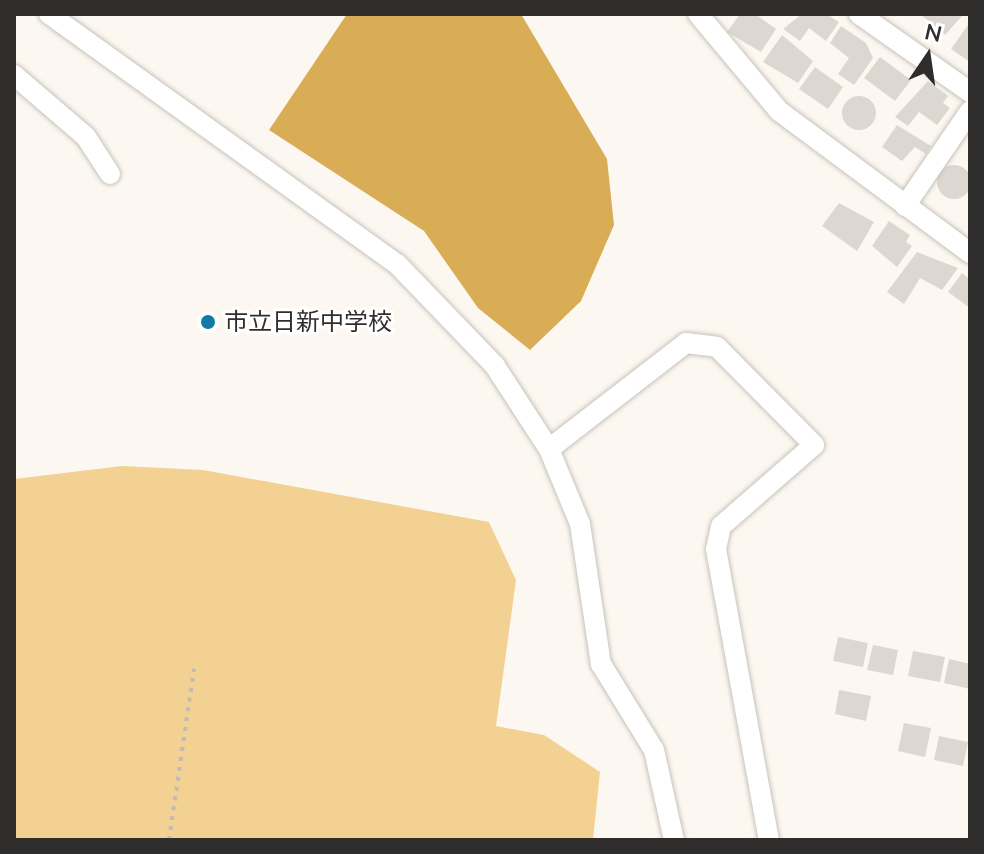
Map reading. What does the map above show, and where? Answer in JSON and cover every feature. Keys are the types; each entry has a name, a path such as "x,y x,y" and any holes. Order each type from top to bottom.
{"street":[{"path":"49,14 397,264 495,366 549,449 580,524 601,664 654,750 674,840"},
{"path":"698,14 779,111 970,253"},
{"path":"859,14 970,92"},
{"path":"14,75 86,137 110,174"},
{"path":"905,206 970,111"},
{"path":"549,449 686,343 717,347 814,445 721,526 716,549 769,840"}],"path":[{"path":"169,840 194,669"}],"shaded area":[{"path":"347,14 521,14 607,159 614,225 581,301 530,350 478,308 424,231 269,130"},
{"path":"122,466 203,470 489,522 516,580 496,726 544,735 600,772 593,840 14,840 14,479"}],"building":[{"path":"740,14 755,14 776,29 761,52 727,32"},
{"path":"802,14 826,14 839,22 826,41 809,28 800,41 783,29"},
{"path":"920,14 959,14 962,16 945,35"},
{"path":"970,22 970,62 951,49"},
{"path":"841,26 866,43 873,58 854,85 838,74 849,58 830,43"},
{"path":"782,35 813,61 798,83 763,62"},
{"path":"880,57 911,80 895,101 864,78"},
{"path":"815,67 843,87 828,109 799,89"},
{"path":"928,81 948,96 943,103 950,108 937,125 919,112 908,126 895,117"},
{"path":"859,96 871,101 876,113 871,125 859,130 847,125 842,113 847,101"},
{"path":"897,125 931,146 926,154 915,147 902,161 882,147"},
{"path":"954,165 966,170 971,182 966,194 954,199 942,194 937,182 942,170"},
{"path":"839,203 874,222 857,251 822,226"},
{"path":"889,221 910,235 906,242 912,246 897,267 872,246"},
{"path":"917,252 958,268 942,290 920,278 904,304 887,292"},
{"path":"962,273 970,279 970,308 948,292"},
{"path":"838,637 868,643 863,667 833,661"},
{"path":"873,645 898,650 893,675 867,670"},
{"path":"913,651 945,657 940,682 908,676"},
{"path":"949,659 970,664 970,689 944,683"},
{"path":"839,690 871,696 866,721 835,714"},
{"path":"904,723 931,728 925,757 898,751"},
{"path":"939,736 968,742 963,766 934,760"}],"place":[{"name":"市立日新中学校","path":"208,322"}]}
